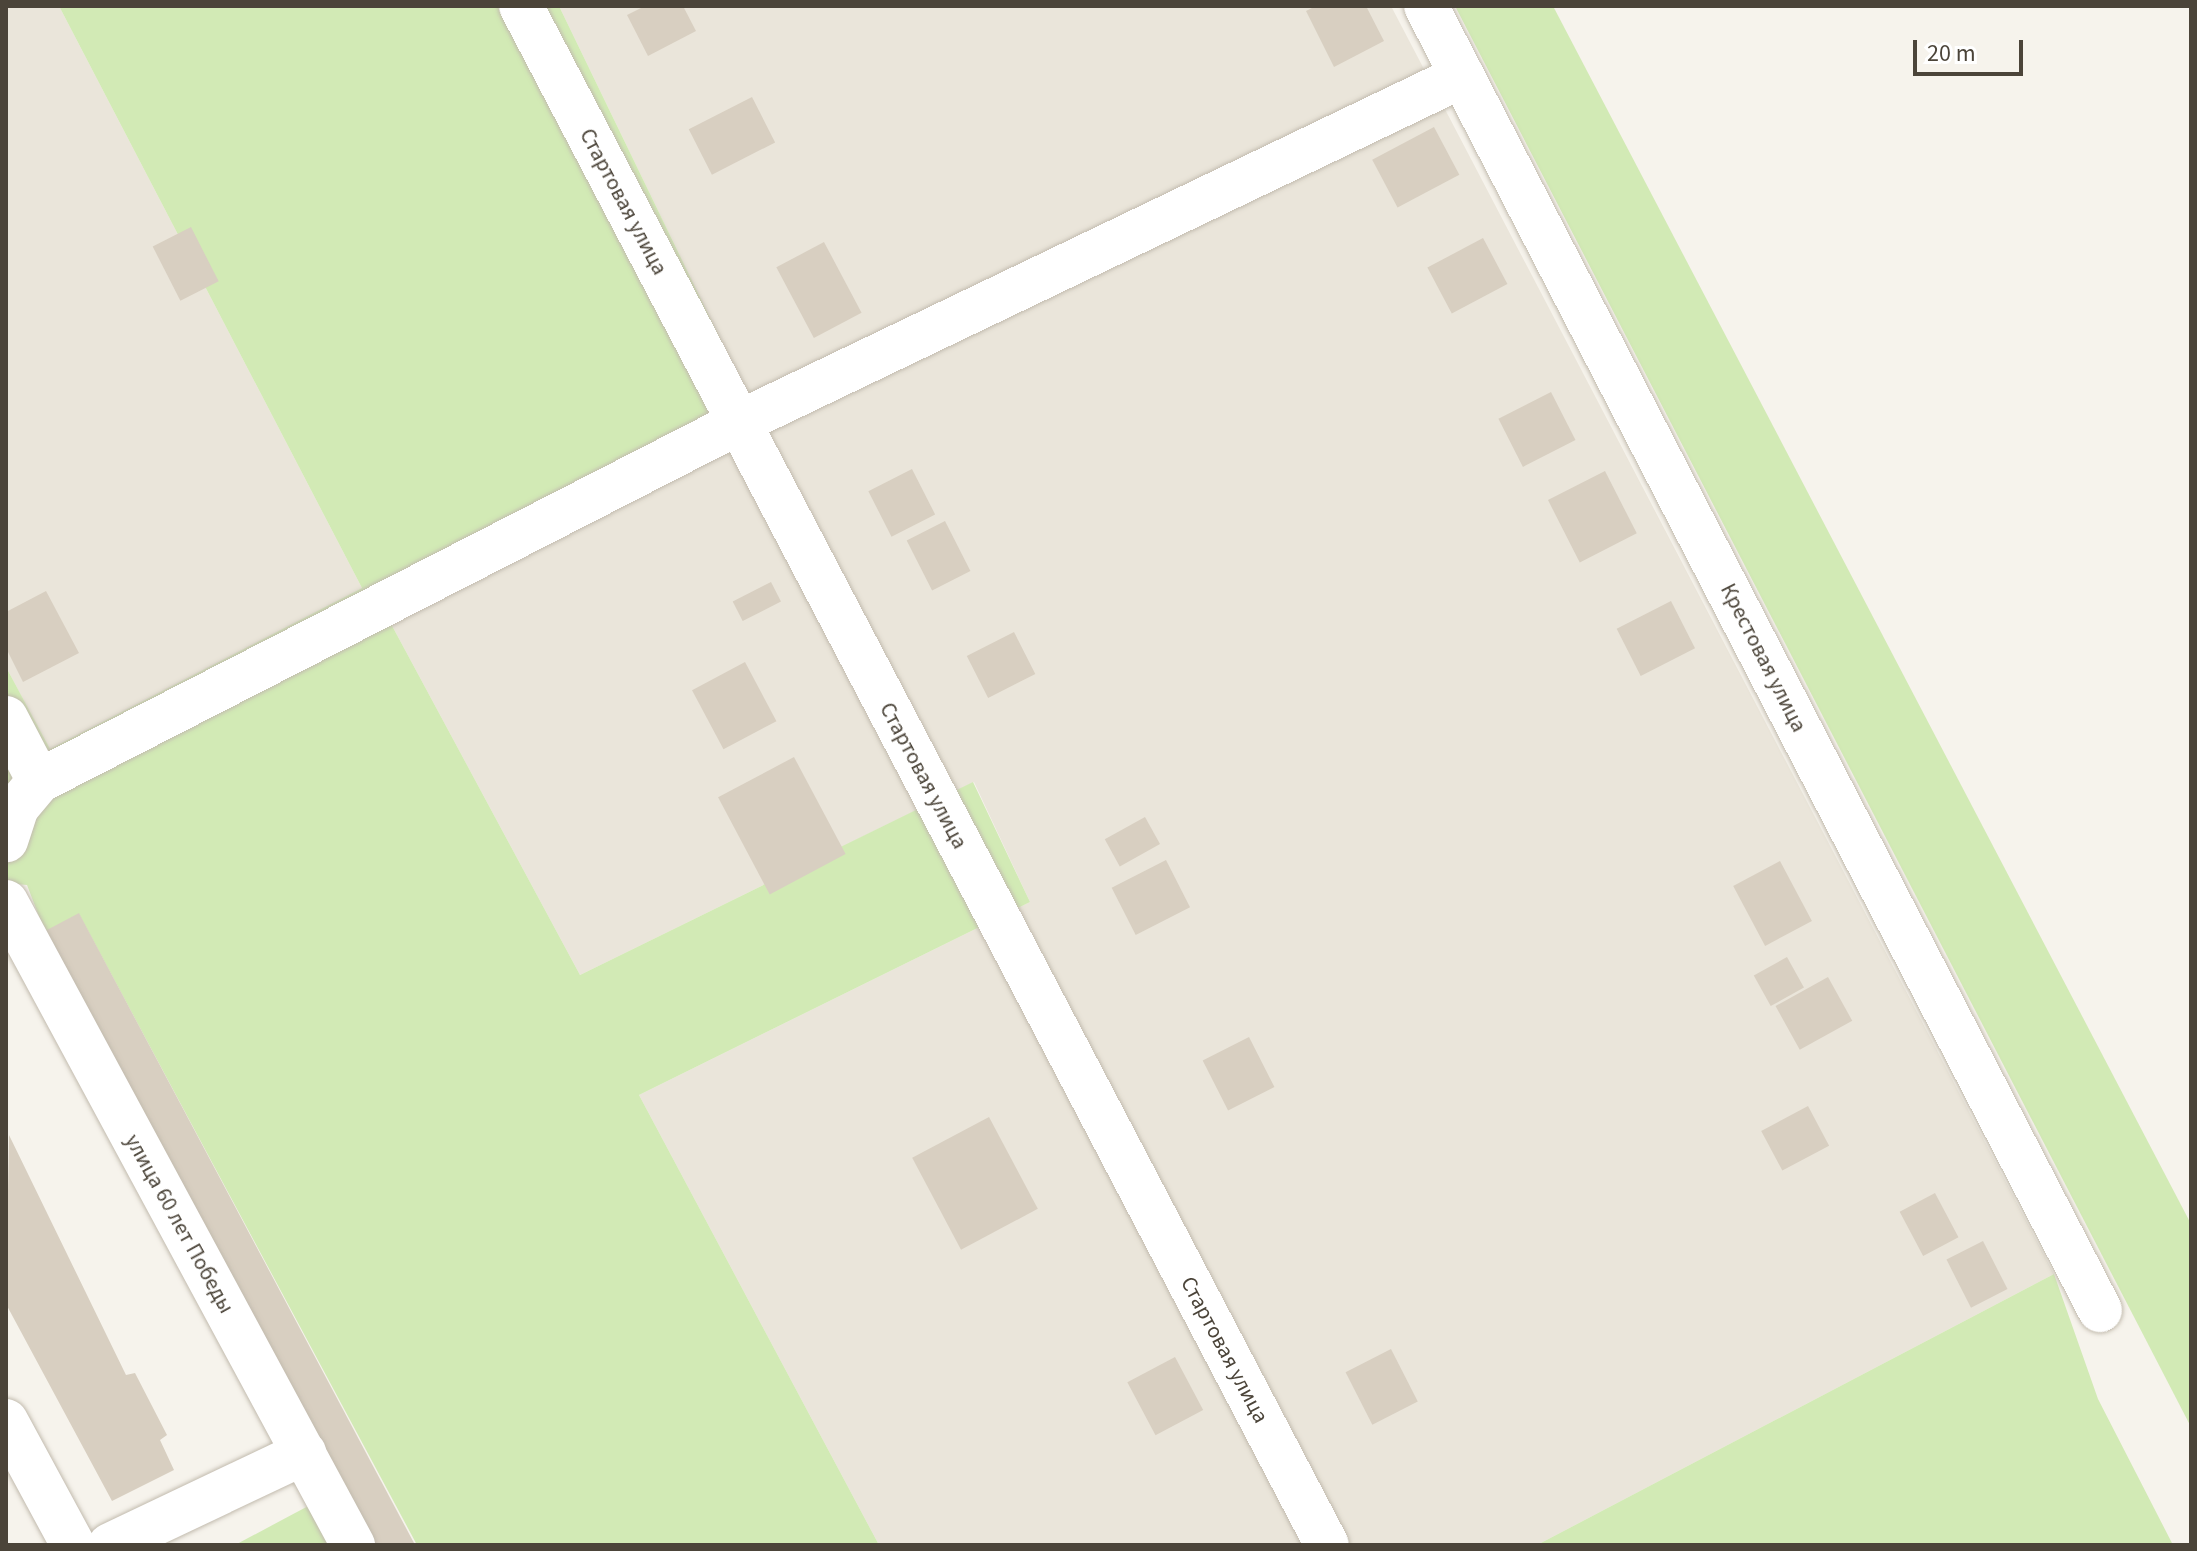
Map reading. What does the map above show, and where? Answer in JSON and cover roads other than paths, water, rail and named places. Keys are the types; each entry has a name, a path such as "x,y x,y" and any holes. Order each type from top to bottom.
{"street":[{"name":"Стартовая улица","path":"521,6 1327,1545"},
{"name":"Крестовая улица","path":"1426,6 2100,1310"},
{"path":"6,840 17,807 39,781 738,423 1462,76"},
{"path":"6,718 39,781"},
{"name":"улица 60 лет Победы","path":"6,902 353,1545"},
{"path":"6,1421 73,1545"},
{"path":"110,1545 304,1453"}]}
